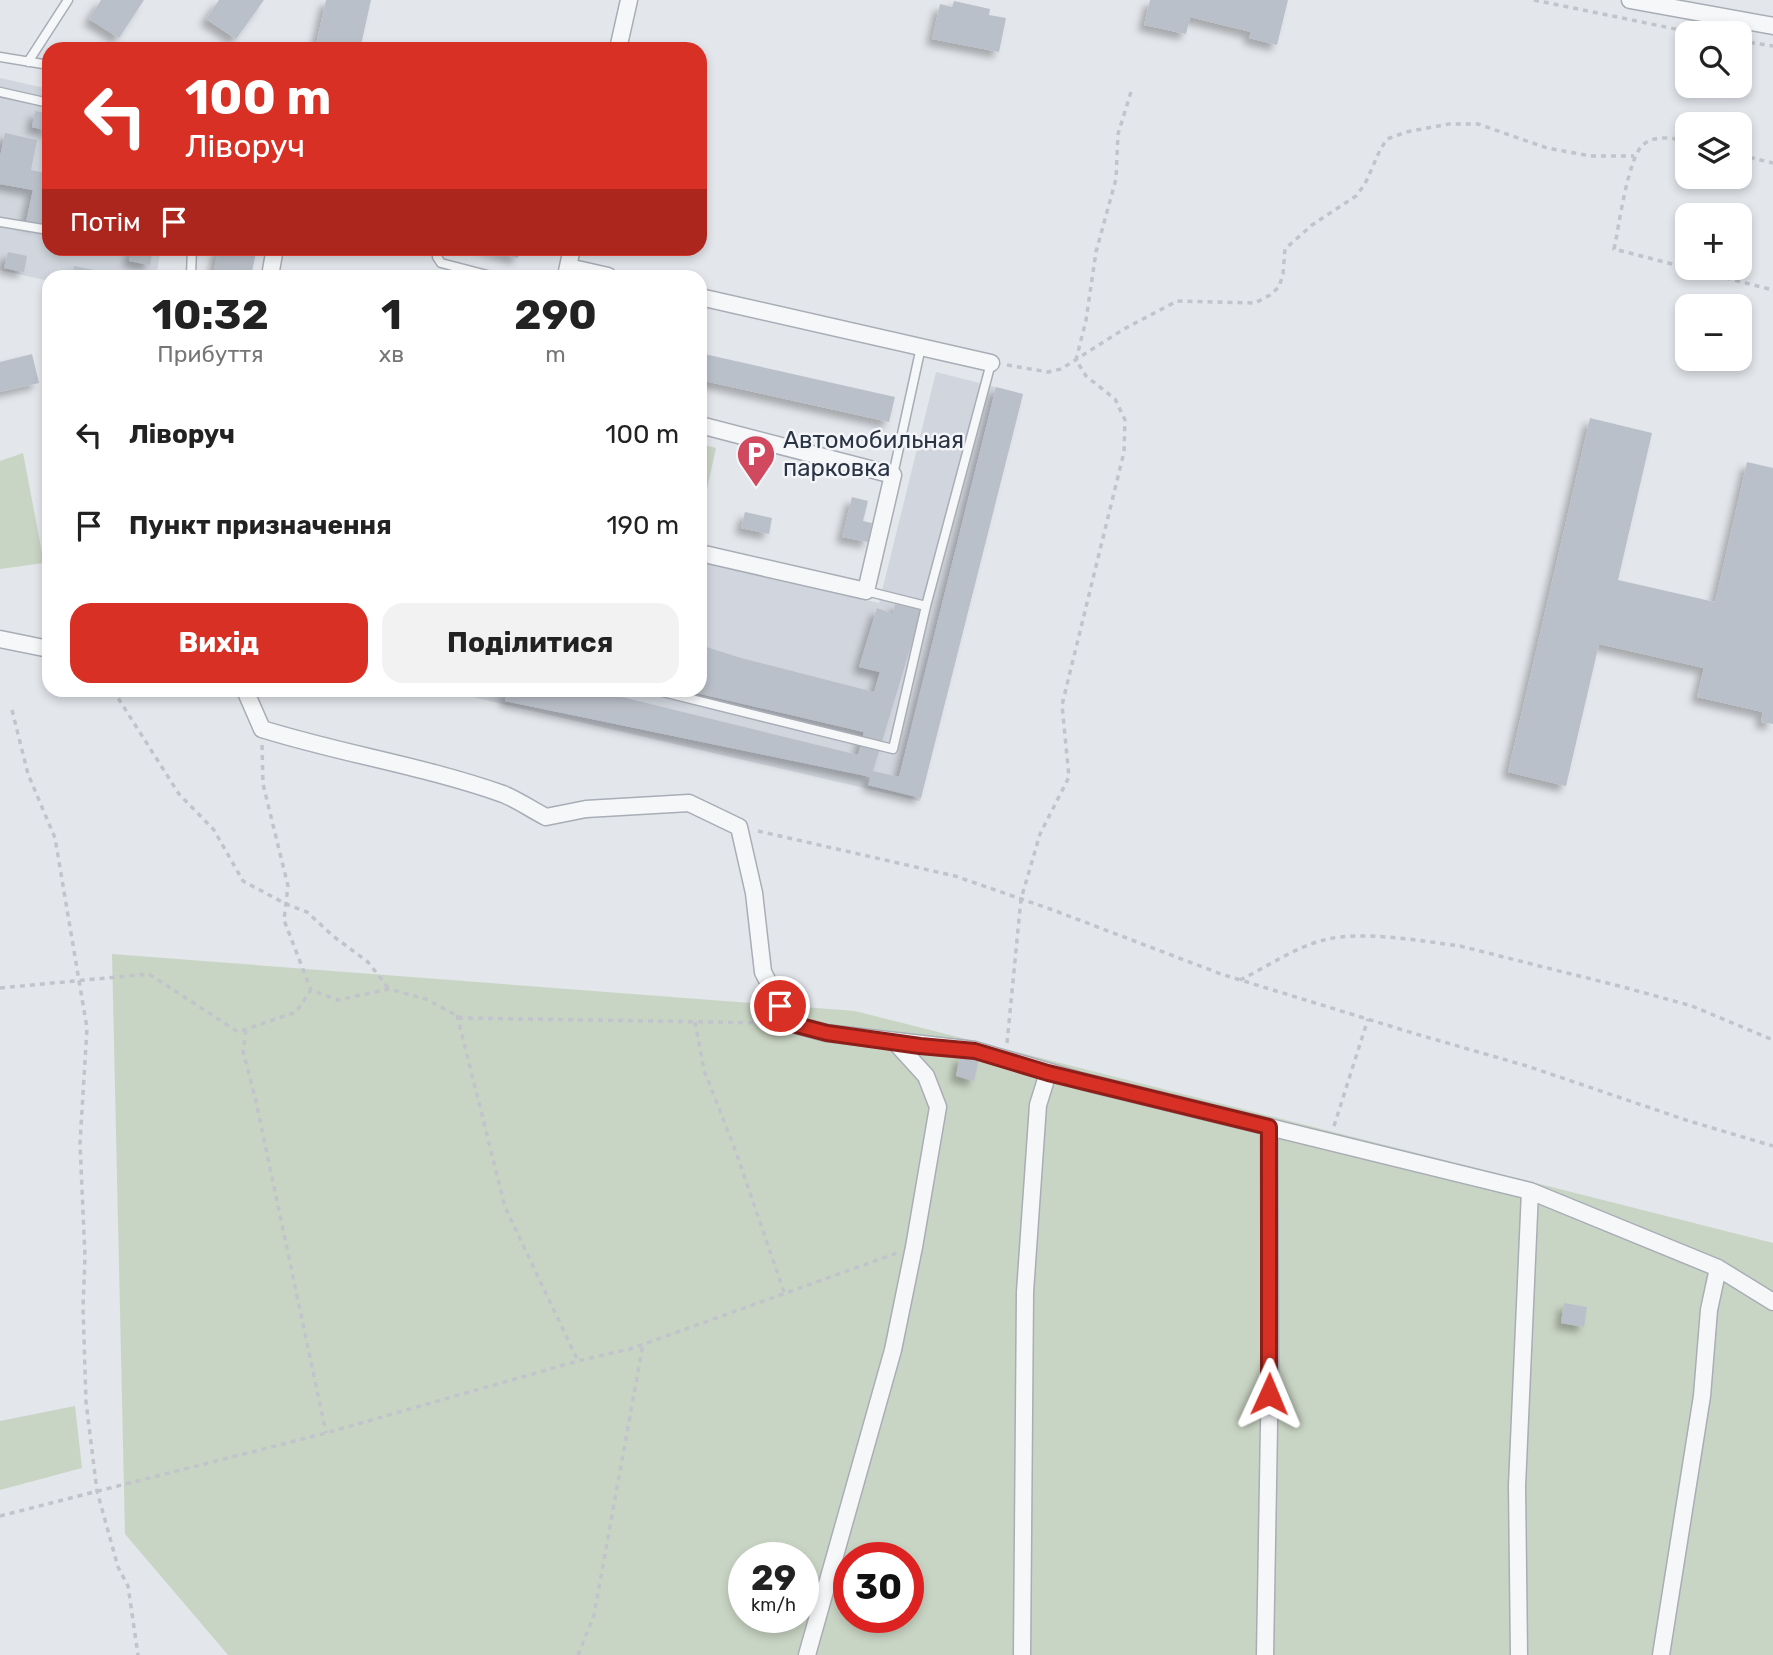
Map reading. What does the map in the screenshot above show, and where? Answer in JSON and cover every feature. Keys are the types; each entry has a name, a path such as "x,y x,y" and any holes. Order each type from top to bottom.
{"street":[{"path":"620,42 629,0"},
{"path":"1630,0 1773,26"},
{"path":"707,299 991,363"},
{"path":"707,427 892,475 866,591 707,555"},
{"path":"0,639 42,648"},
{"path":"248,697 262,729 316,746 384,759 506,795 546,817 586,810 689,803 739,827 754,892 763,972 789,1023 827,1033 975,1051 1048,1073 1530,1191 1718,1268 1773,1302"},
{"path":"807,1655 893,1350 914,1247 937,1107 926,1076 896,1042"},
{"path":"1022,1655 1025,1292 1038,1105 1048,1073"},
{"path":"1265,1655 1270,1368 1269,1127"},
{"path":"1519,1655 1517,1486 1530,1191"},
{"path":"1661,1655 1702,1396 1709,1310 1718,1268"}],"lane":[{"path":"28,62 68,0"},
{"path":"0,57 42,64"},
{"path":"0,92 42,101"},
{"path":"0,222 42,229"},
{"path":"438,256 441,264 466,270"},
{"path":"892,475 921,347"},
{"path":"684,697 892,748 926,606 991,363"},
{"path":"866,591 926,606"}],"path":[{"path":"1534,0 1675,29"},
{"path":"1752,43 1773,46"},
{"path":"1007,1045 1021,898 1040,834 1069,777 1062,705 1124,452 1125,420 1115,399 1086,376 1076,360 1086,320 1096,252 1116,178 1118,134 1131,92"},
{"path":"991,363 1048,372 1061,369 1124,329 1177,301 1255,303 1270,295 1279,287 1283,274 1284,249 1312,225 1356,196 1366,184 1387,139 1406,132 1450,124 1478,124 1547,148 1591,156 1634,156"},
{"path":"1675,139 1647,141 1634,156 1614,249 1773,290"},
{"path":"1752,158 1773,163"},
{"path":"117,697 178,794 214,830 243,881 307,912 368,962 389,989"},
{"path":"12,710 28,774 55,838 87,1028 80,1143 85,1257 83,1307 86,1402 97,1490 118,1567 128,1586 138,1655"},
{"path":"262,729 263,784 288,886 284,920 311,990 338,1000 389,989 426,999 461,1018 789,1023"},
{"path":"739,827 955,876 1240,980 1527,1066 1689,1121 1773,1146"},
{"path":"1240,980 1324,940 1361,936 1436,943 1460,946 1692,1006 1773,1040"},
{"path":"0,988 149,974 238,1032 296,1012 311,990"},
{"path":"457,1016 505,1207 578,1361"},
{"path":"1335,1126 1368,1019"},
{"path":"695,1022 704,1070 785,1292"},
{"path":"246,1030 243,1051 326,1433"},
{"path":"0,1516 326,1433 643,1344 914,1247"},
{"path":"578,1655 594,1615 643,1344"}],"shaded area":[{"path":"0,78 42,87 42,256 160,256 157,270 42,270 42,279 0,270"},
{"path":"936,372 1023,394 920,801 472,697 707,697 707,564 879,603"}],"green space":[{"path":"707,446 716,448 707,489"},
{"path":"23,453 42,563 0,569 0,461"},
{"path":"112,954 855,1011 1773,1243 1773,1655 228,1655 125,1534"},
{"path":"75,1406 82,1468 0,1490 0,1421"}],"building":[{"path":"101,0 144,0 119,38 89,19"},
{"path":"219,0 264,0 236,39 206,19"},
{"path":"326,0 371,0 362,42 317,42"},
{"path":"1150,0 1288,0 1277,45 1249,38 1251,32 1190,17 1186,34 1144,25"},
{"path":"954,1 990,9 989,15 1006,18 999,52 932,39 940,4 952,7"},
{"path":"35,111 42,112 42,129 32,127"},
{"path":"5,133 37,140 31,170 42,172 42,225 26,222 33,190 0,184 0,157"},
{"path":"8,252 27,256 24,272 4,268"},
{"path":"130,256 152,256 150,265 129,261"},
{"path":"217,256 255,256 252,270 214,270"},
{"path":"74,266 94,270 73,270"},
{"path":"32,354 39,383 0,392 0,362"},
{"path":"707,355 895,397 889,422 707,382"},
{"path":"996,387 1023,394 921,798 868,785 871,777 505,701 506,697 622,697 858,755 864,732 707,695 707,647 874,692 880,672 859,667 877,608 893,614 895,604 922,609 873,771 899,777"},
{"path":"1590,418 1652,433 1618,580 1715,602 1747,462 1773,468 1773,724 1761,722 1763,712 1697,697 1704,668 1599,644 1566,786 1508,772"},
{"path":"852,497 868,501 863,521 872,523 868,542 842,537"},
{"path":"745,512 772,518 769,534 741,528"},
{"path":"960,1055 979,1059 974,1081 956,1076"},
{"path":"1564,1303 1587,1307 1584,1327 1561,1323"}],"place":[{"name":"Автомобильная парковка","path":"756,488"}],"route":[{"path":"780,1006 789,1023 827,1033 975,1051 1048,1073 1269,1127 1269,1394"}]}
